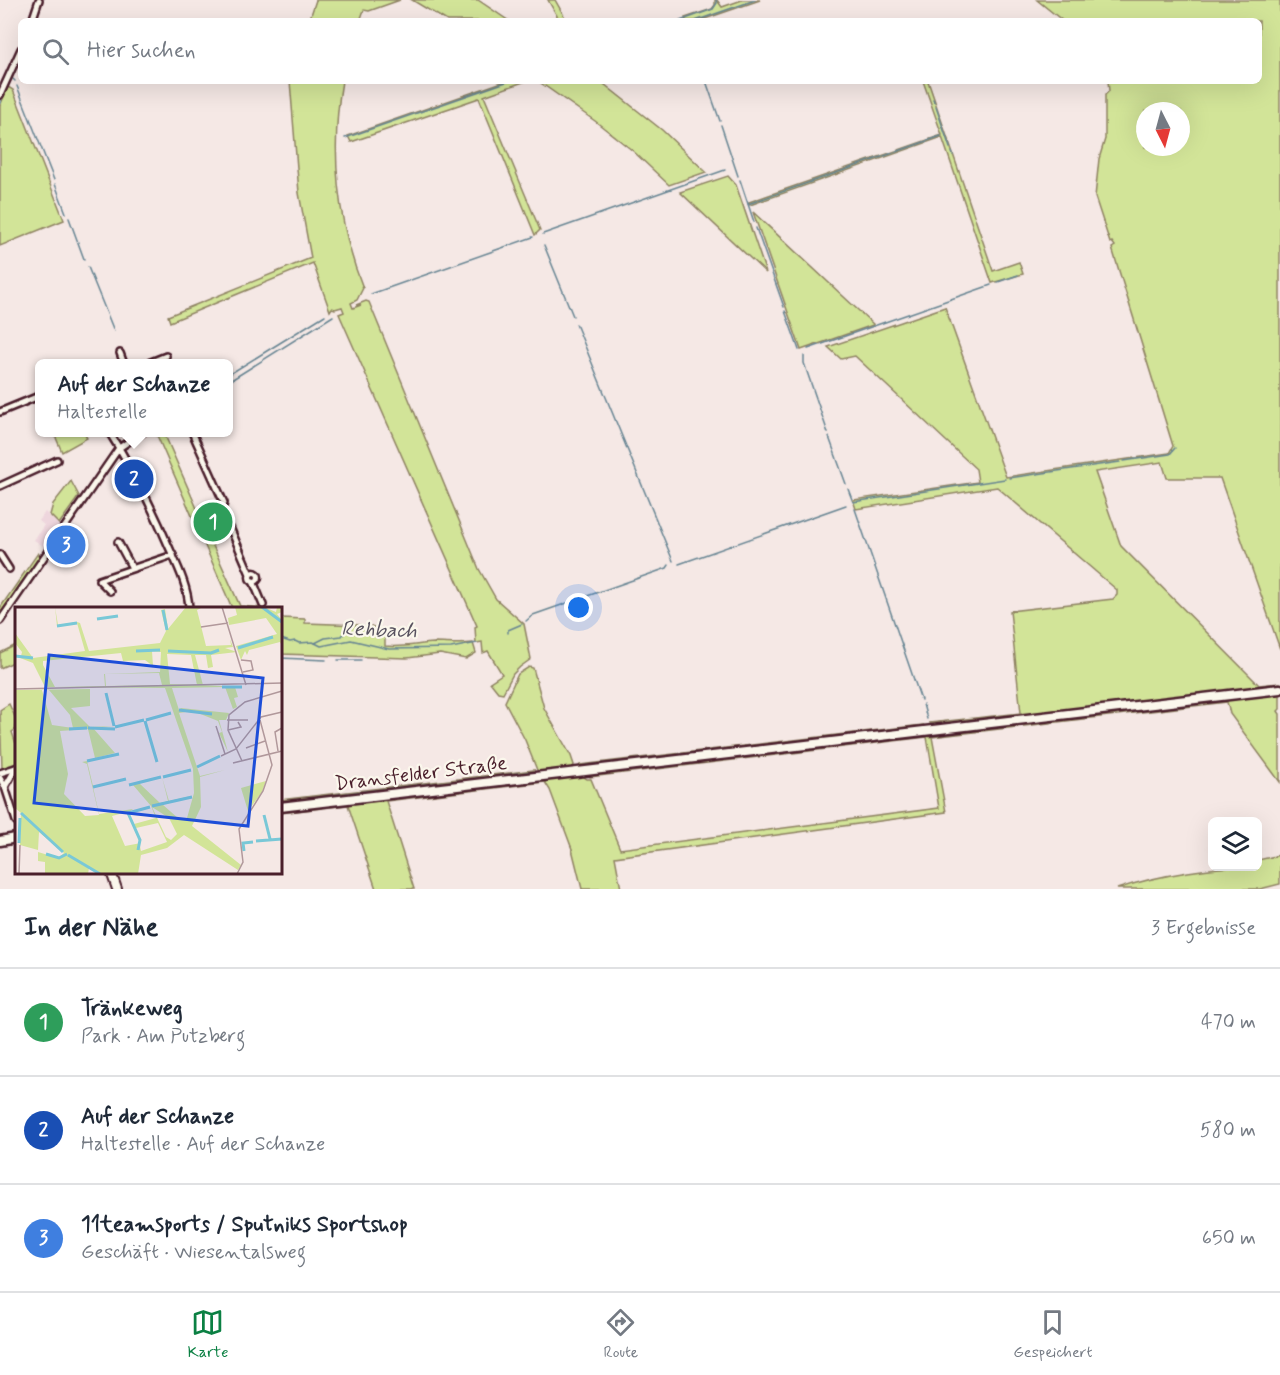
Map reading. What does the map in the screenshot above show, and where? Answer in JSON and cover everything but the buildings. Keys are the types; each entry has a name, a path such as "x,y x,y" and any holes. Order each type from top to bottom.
{"main road":[{"name":"Dransfelder Straße","path":"282,807 1280,689"},
{"path":"0,841 15,838"}],"street":[{"path":"33,18 39,0"},
{"path":"0,95 18,56"},
{"path":"120,353 121,359"},
{"path":"157,359 166,356"},
{"path":"0,412 35,398"},
{"path":"112,437 153,511 173,555 186,591 189,607"},
{"path":"0,621 119,448 136,437"},
{"path":"194,437 224,503 222,509 250,574 255,572 258,575 258,579 253,581 263,605"},
{"path":"0,486 57,460"},
{"path":"118,542 132,568"},
{"path":"0,555 9,568"},
{"path":"110,591 99,580 173,555"},
{"path":"0,773 15,767"},
{"path":"5,787 15,769"},
{"path":"0,778 15,818"},
{"path":"111,874 117,889"}],"shaded area":[{"path":"45,512 60,526 46,548 34,540 44,525 39,521"}],"green space":[{"path":"316,0 400,0 369,11 364,10 361,18 310,18"},
{"path":"412,0 478,0 505,18 442,18"},
{"path":"548,0 555,0 565,18 558,18"},
{"path":"715,0 722,7 742,0 760,0 708,18 685,18 712,9"},
{"path":"1037,0 1280,0 1280,649 1220,478 1167,478 1162,462 1095,472 1121,546 1259,685 1280,683 1280,686 932,727 930,723 1021,713 1010,611 1113,599 1117,595 1117,590 997,487 856,509 853,500 978,482 976,469 855,356 841,359 828,347 945,307 1006,477 1169,453 1173,446 1112,248 1115,246 1112,242 1110,243 1095,197 1099,159 1105,139 1105,95 1109,91 1108,84 1262,84 1262,18 1059,18"},
{"path":"290,84 342,84 337,133 338,186 347,238 363,288 357,300 351,303 353,308 366,301 369,302 479,569 496,599 524,624 531,659 513,674 503,693 498,692 490,682 502,674 488,651 483,653 482,642 476,643 475,627 477,626 339,314 344,312 342,307 332,308 330,311 313,263 170,322 168,316 311,258 299,193"},
{"path":"496,84 518,84 484,96 540,230 535,235 479,98 351,142 348,136"},
{"path":"542,84 604,84 662,130 706,172 669,185 633,151"},
{"path":"924,84 929,84 993,271 1019,262 1023,274 992,283 942,137 750,205 749,202 942,135"},
{"path":"8,87 13,90 64,220 0,246 0,106"},
{"path":"728,176 736,185 766,273 680,192"},
{"path":"753,212 873,324 873,325 801,350"},
{"path":"56,437 87,438 62,452"},
{"path":"158,437 166,437 199,513 217,505 229,530 210,539 240,606 252,607 232,607"},
{"path":"71,481 79,496 59,524 50,515 53,504"},
{"path":"38,553 41,557 0,617 0,608"},
{"path":"282,618 305,619 305,623 361,625 361,629 368,630 371,626 385,632 385,646 473,643 476,653 466,659 440,654 407,658 282,654"},
{"path":"15,646 15,661 0,668 0,653"},
{"path":"529,667 533,668 544,708 571,756 574,765 572,769 587,779 591,779 620,849 939,808 927,737 590,777 589,774 925,734 930,737 931,734 1280,692 1278,711 1280,714 1280,782 1230,714 1227,702 932,737 946,812 615,857 621,889 582,889 572,849 545,782 386,801 414,889 376,889 348,805 282,813 282,810 542,773 537,770 525,740 505,702 518,674"},
{"path":"9,704 15,717 15,730 12,732 15,741 15,763 2,768 0,710"},
{"path":"923,725 921,728 580,768 580,765"},
{"path":"534,770 532,774 282,804 282,800"},
{"path":"1280,855 1280,884 1260,889 1117,889 1186,872 1208,870 1262,871 1262,859"}],"waterway":[{"path":"688,18 713,9 717,3 716,0"},
{"path":"704,18 755,0"},
{"path":"345,138 500,84"},
{"path":"707,84 720,121"},
{"path":"17,86 54,180"},
{"path":"0,103 4,95"},
{"path":"936,107 950,148"},
{"path":"721,125 738,176"},
{"path":"748,204 941,136"},
{"path":"543,234 725,170"},
{"path":"740,180 754,222"},
{"path":"55,184 66,213"},
{"path":"69,218 84,259"},
{"path":"756,228 784,307"},
{"path":"371,294 533,237"},
{"path":"544,245 573,316"},
{"path":"88,267 114,331"},
{"path":"998,282 1018,275"},
{"path":"808,349 991,285"},
{"path":"785,311 799,350"},
{"path":"233,372 325,315"},
{"path":"233,379 333,316"},
{"path":"576,324 673,561"},
{"path":"804,356 804,363 828,433"},
{"path":"829,437 846,484"},
{"path":"1124,461 1170,454 1175,448"},
{"path":"1009,478 1120,462"},
{"path":"848,489 853,502 1005,479"},
{"path":"679,564 846,505"},
{"path":"855,509 921,700"},
{"name":"Rehbach","path":"526,621 533,615 667,568 669,565"},
{"name":"Rehbach","path":"508,633 508,630 522,624"},
{"path":"315,643 325,638 342,636 347,628"},
{"name":"Rehbach","path":"282,639 299,643 313,642 321,646 351,640 389,649 451,648 477,643"},
{"path":"282,658 326,660"},
{"path":"338,660 361,660"},
{"path":"1253,687 1280,684"},
{"path":"1193,694 1249,688"},
{"path":"1131,712 1280,694"},
{"path":"1125,702 1189,695"},
{"path":"932,725 1118,703"},
{"path":"923,704 927,719"},
{"path":"933,735 1127,712"},
{"path":"756,746 918,727"},
{"path":"590,775 925,736"},
{"path":"582,766 752,746"},
{"path":"333,795 529,772"},
{"path":"379,800 540,781"},
{"path":"282,802 328,796"},
{"path":"282,812 373,801"}],"place":[{"name":"Auf der Schanze","path":"134,479"},
{"name":"Tränkeweg","path":"213,522"},
{"name":"11teamsports / Sputniks Sportshop","path":"66,545"}]}
